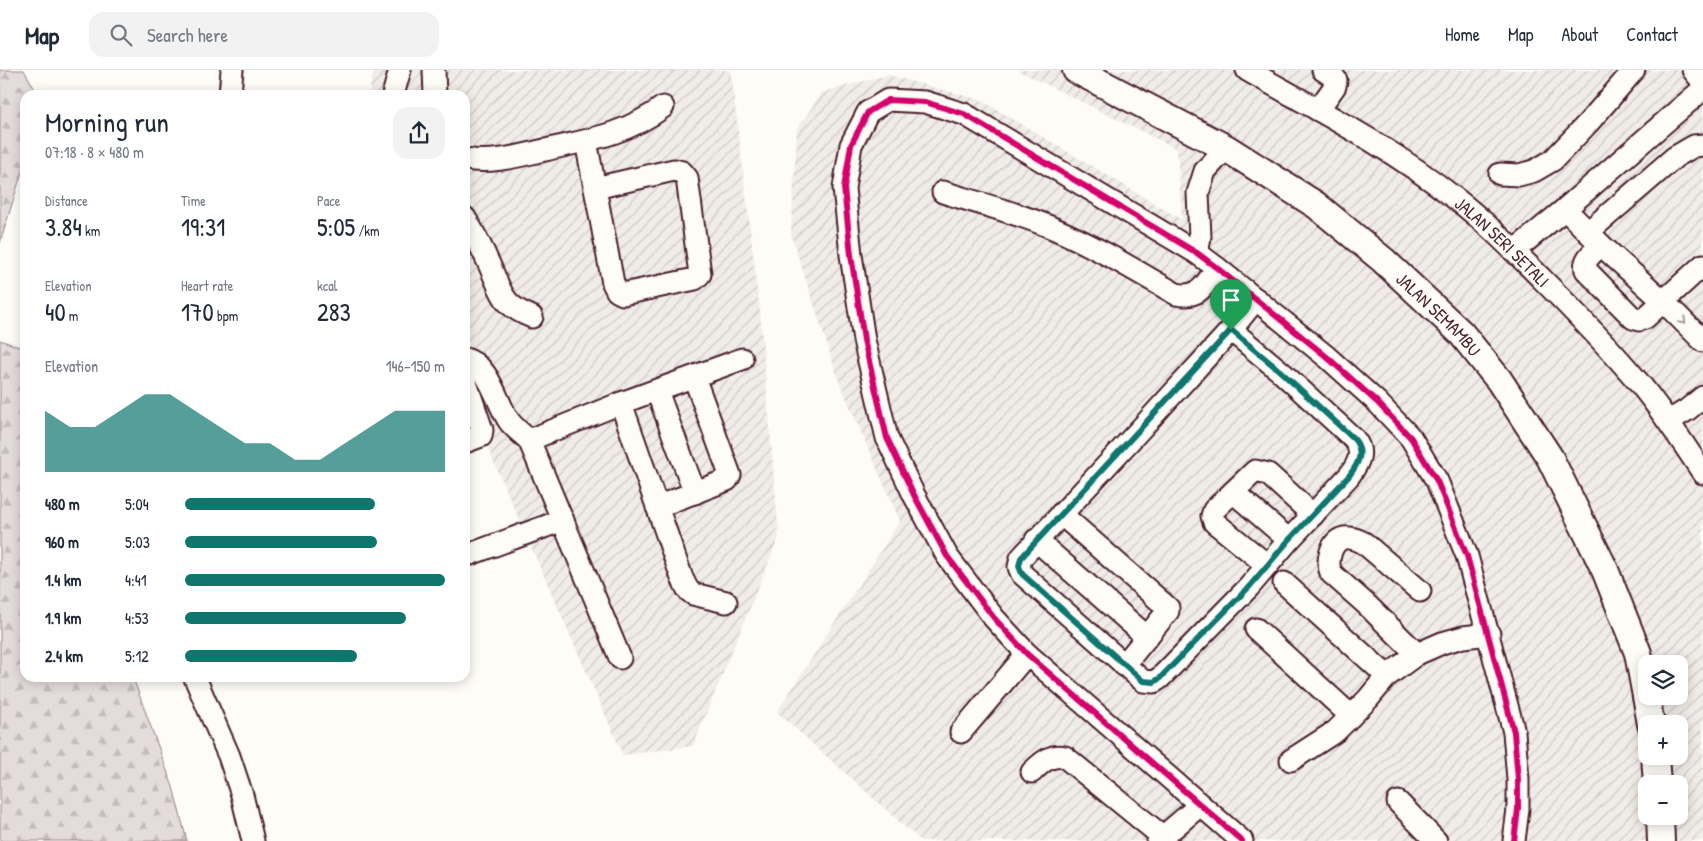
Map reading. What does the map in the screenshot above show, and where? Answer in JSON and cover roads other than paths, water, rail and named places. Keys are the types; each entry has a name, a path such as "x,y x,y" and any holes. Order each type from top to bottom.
{"main road":[{"name":"JALAN SEMAMBU","path":"1076,70 1226,148 1316,205 1383,260 1461,333 1499,380 1550,458 1605,570 1638,655"},
{"path":"1660,825 1661,841"}],"street":[{"path":"230,90 232,70"},
{"path":"394,90 400,70"},
{"path":"434,70 435,90"},
{"name":"JALAN SERI SETALI","path":"1247,70 1381,147 1457,200 1514,251 1606,344 1641,385 1703,473"},
{"path":"1318,110 1335,86 1336,80 1323,70"},
{"path":"1500,174 1519,175 1534,171 1553,160 1634,70"},
{"path":"1693,70 1703,82"},
{"path":"1514,251 1566,209 1703,89"},
{"path":"1237,839 1027,654 994,618 947,556 914,495 887,438 864,340 851,255 844,188 851,145 868,112 888,100 925,102 964,114 1196,253 1327,357 1377,402 1411,438 1437,481 1466,556 1489,634 1514,732 1518,779 1518,809 1514,841"},
{"path":"470,160 476,162 502,160 608,136 633,126 663,106"},
{"path":"586,141 613,283 617,291 623,294 696,279 700,274 686,178 682,172 674,170 595,188"},
{"path":"1703,145 1694,146 1675,157 1594,239 1585,264 1586,270 1633,318 1639,320 1663,302 1703,266"},
{"path":"1196,253 1200,237 1198,193 1204,171 1226,148"},
{"path":"943,192 1029,218 1055,229 1176,294 1185,296 1202,289 1217,268"},
{"path":"1566,209 1594,239 1703,341"},
{"path":"470,226 503,296 510,306 532,317"},
{"path":"1231,330 1280,371 1359,444 1360,454 1357,465 1349,476 1289,540 1249,587 1160,678 1154,682 1143,681 1022,574 1019,566 1021,558 1231,330 1256,299"},
{"path":"470,360 481,368 509,422 529,440 620,658"},
{"path":"529,440 742,360"},
{"path":"657,508 727,480 730,475 694,377"},
{"path":"657,391 695,493"},
{"path":"470,395 482,430 481,436 470,440"},
{"path":"1668,421 1687,410 1703,397"},
{"path":"622,404 657,508 688,590 693,594 726,602"},
{"path":"1267,565 1214,522 1212,516 1214,510 1255,471 1261,471 1268,474 1313,515"},
{"path":"1233,492 1289,540"},
{"path":"1061,514 1166,605 1168,612 1124,665"},
{"path":"470,554 563,520"},
{"path":"1417,654 1380,617 1330,573 1328,566 1329,556 1335,544 1343,538 1354,538 1364,543 1420,591"},
{"path":"1036,540 1147,637"},
{"path":"1284,584 1387,676"},
{"path":"1256,629 1351,716"},
{"path":"1291,760 1336,731 1387,676 1417,654 1442,643 1463,637 1489,634"},
{"path":"961,732 1027,654"},
{"path":"197,682 229,756 242,795 253,841"},
{"path":"1032,772 1050,758 1065,757 1161,839 1200,805"},
{"path":"1398,802 1436,841"}]}
